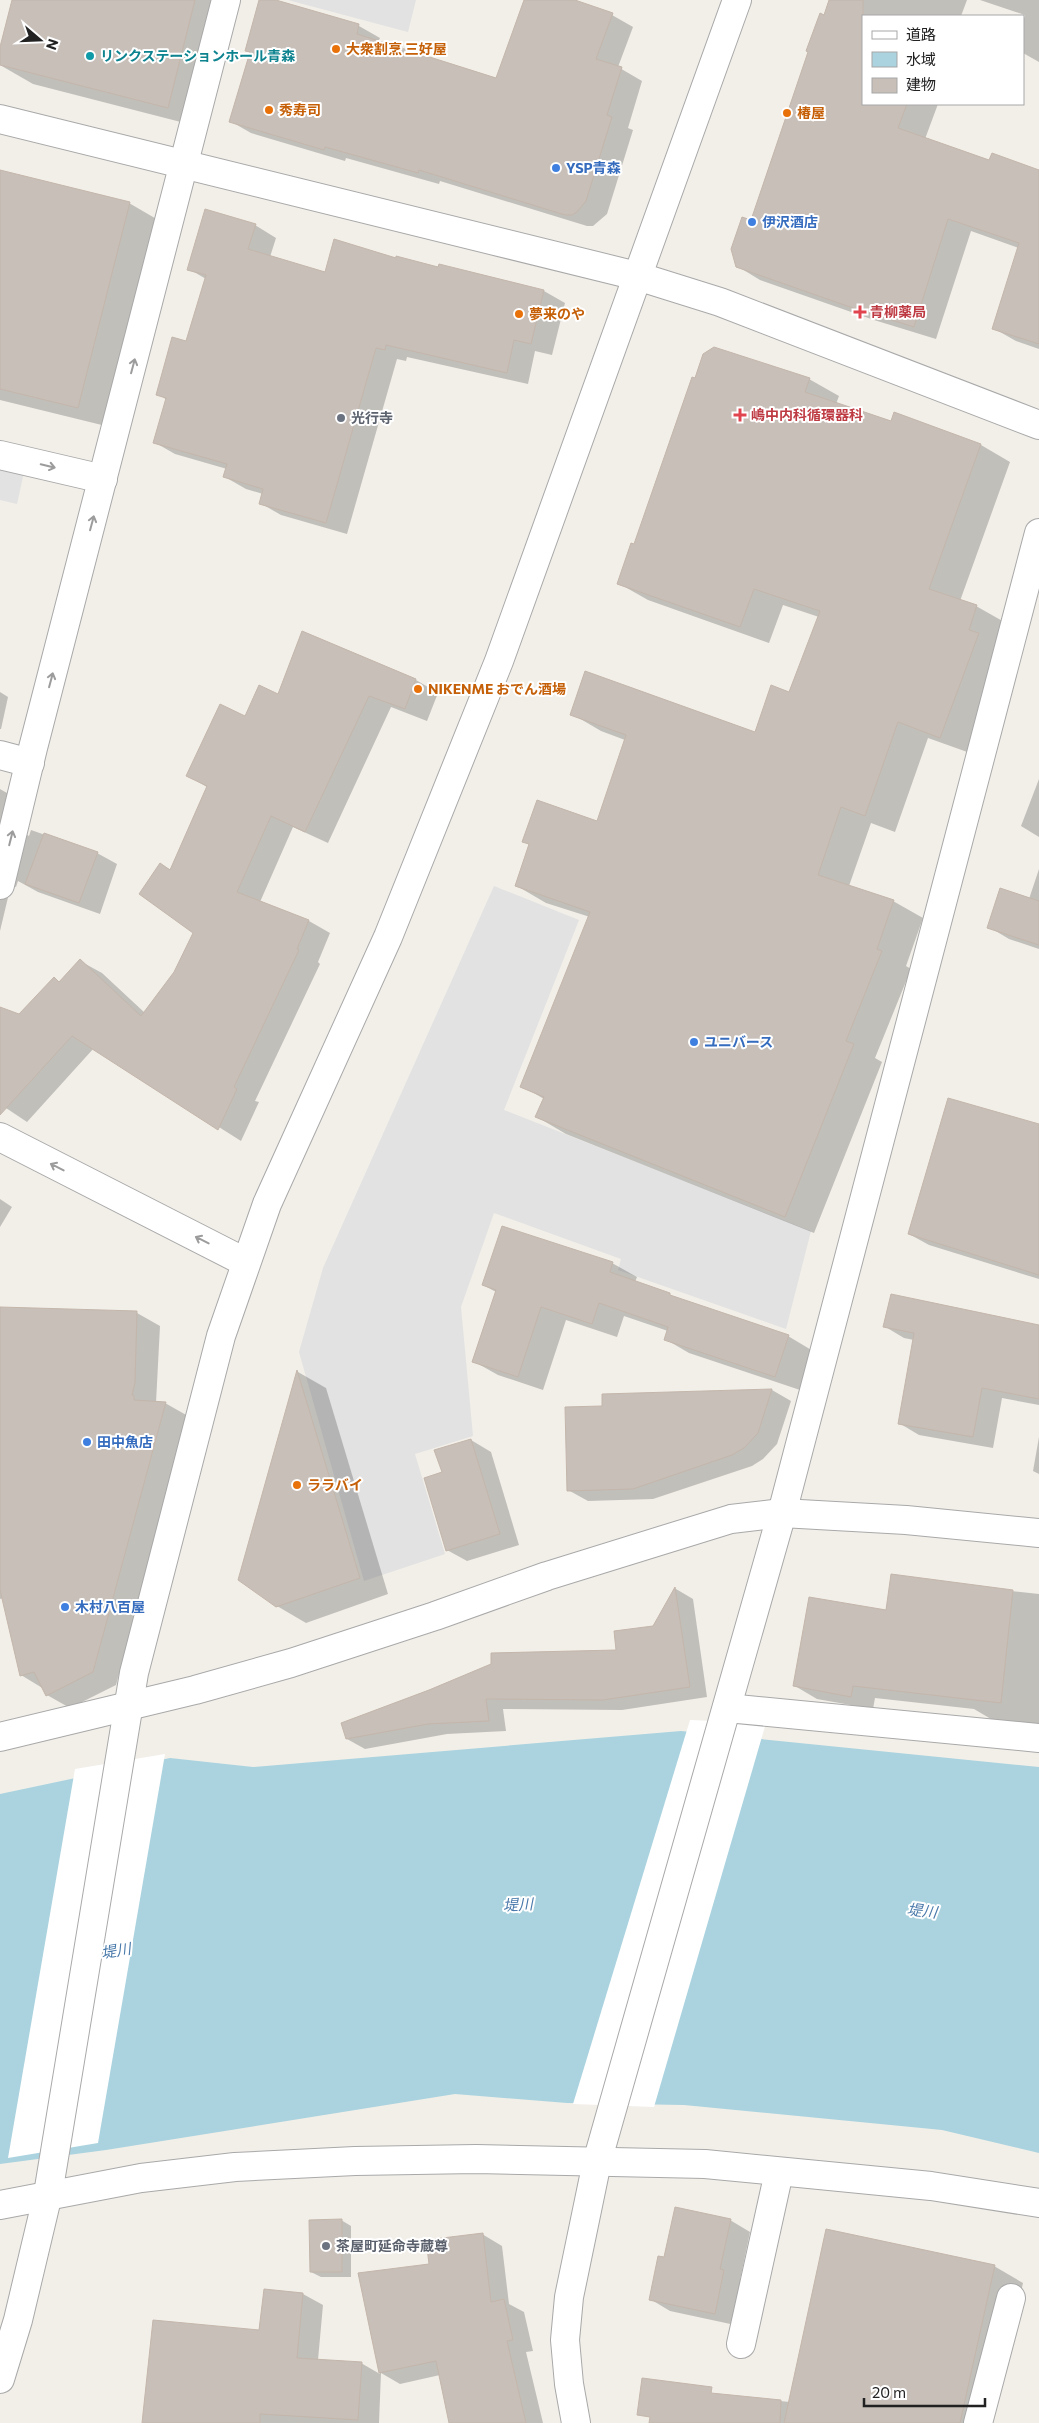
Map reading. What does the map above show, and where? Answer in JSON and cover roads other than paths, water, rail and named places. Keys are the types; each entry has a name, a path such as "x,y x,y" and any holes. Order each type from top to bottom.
{"street":[{"path":"0,885 103,479 186,163 226,0"},
{"path":"0,2379 18,2320 48,2194 127,1706 219,1346 245,1262 267,1204 388,937 499,661 737,0"},
{"path":"0,119 186,163 637,276 720,302 1039,425"},
{"path":"0,455 103,479"},
{"path":"576,2423 569,2384 565,2340 569,2297 597,2162 782,1514 1039,533"},
{"path":"0,754 30,763"},
{"path":"0,1138 245,1262"},
{"path":"0,1737 196,1690 300,1660 677,1534 731,1519 782,1514 906,1520 1039,1533"},
{"path":"725,1714 1039,1738"},
{"path":"0,2204 141,2178 235,2167 364,2161 476,2159 705,2164 931,2186 1039,2203"},
{"path":"741,2344 779,2172"},
{"path":"978,2423 1010,2298"}],"water":[{"name":"堤川","path":"681,1731 1039,1767 1039,2153 942,2130 684,2105 567,2103 455,2094 106,2150 0,2164 0,1794 170,1758 253,1767"}],"place":[{"name":"大衆割烹 三好屋","path":"336,49"},
{"name":"リンクステーションホール青森","path":"90,56"},
{"name":"秀寿司","path":"269,110"},
{"name":"椿屋","path":"787,113"},
{"name":"YSP青森","path":"556,168"},
{"name":"伊沢酒店","path":"752,222"},
{"name":"青柳薬局","path":"860,312"},
{"name":"夢来のや","path":"519,314"},
{"name":"嶋中内科循環器科","path":"740,415"},
{"name":"光行寺","path":"341,418"},
{"name":"NIKENME おでん酒場","path":"418,689"},
{"name":"ユニバース","path":"694,1042"},
{"name":"田中魚店","path":"87,1442"},
{"name":"ララバイ","path":"297,1485"},
{"name":"木村八百屋","path":"65,1607"},
{"name":"茶屋町延命寺蔵尊","path":"326,2246"}]}
